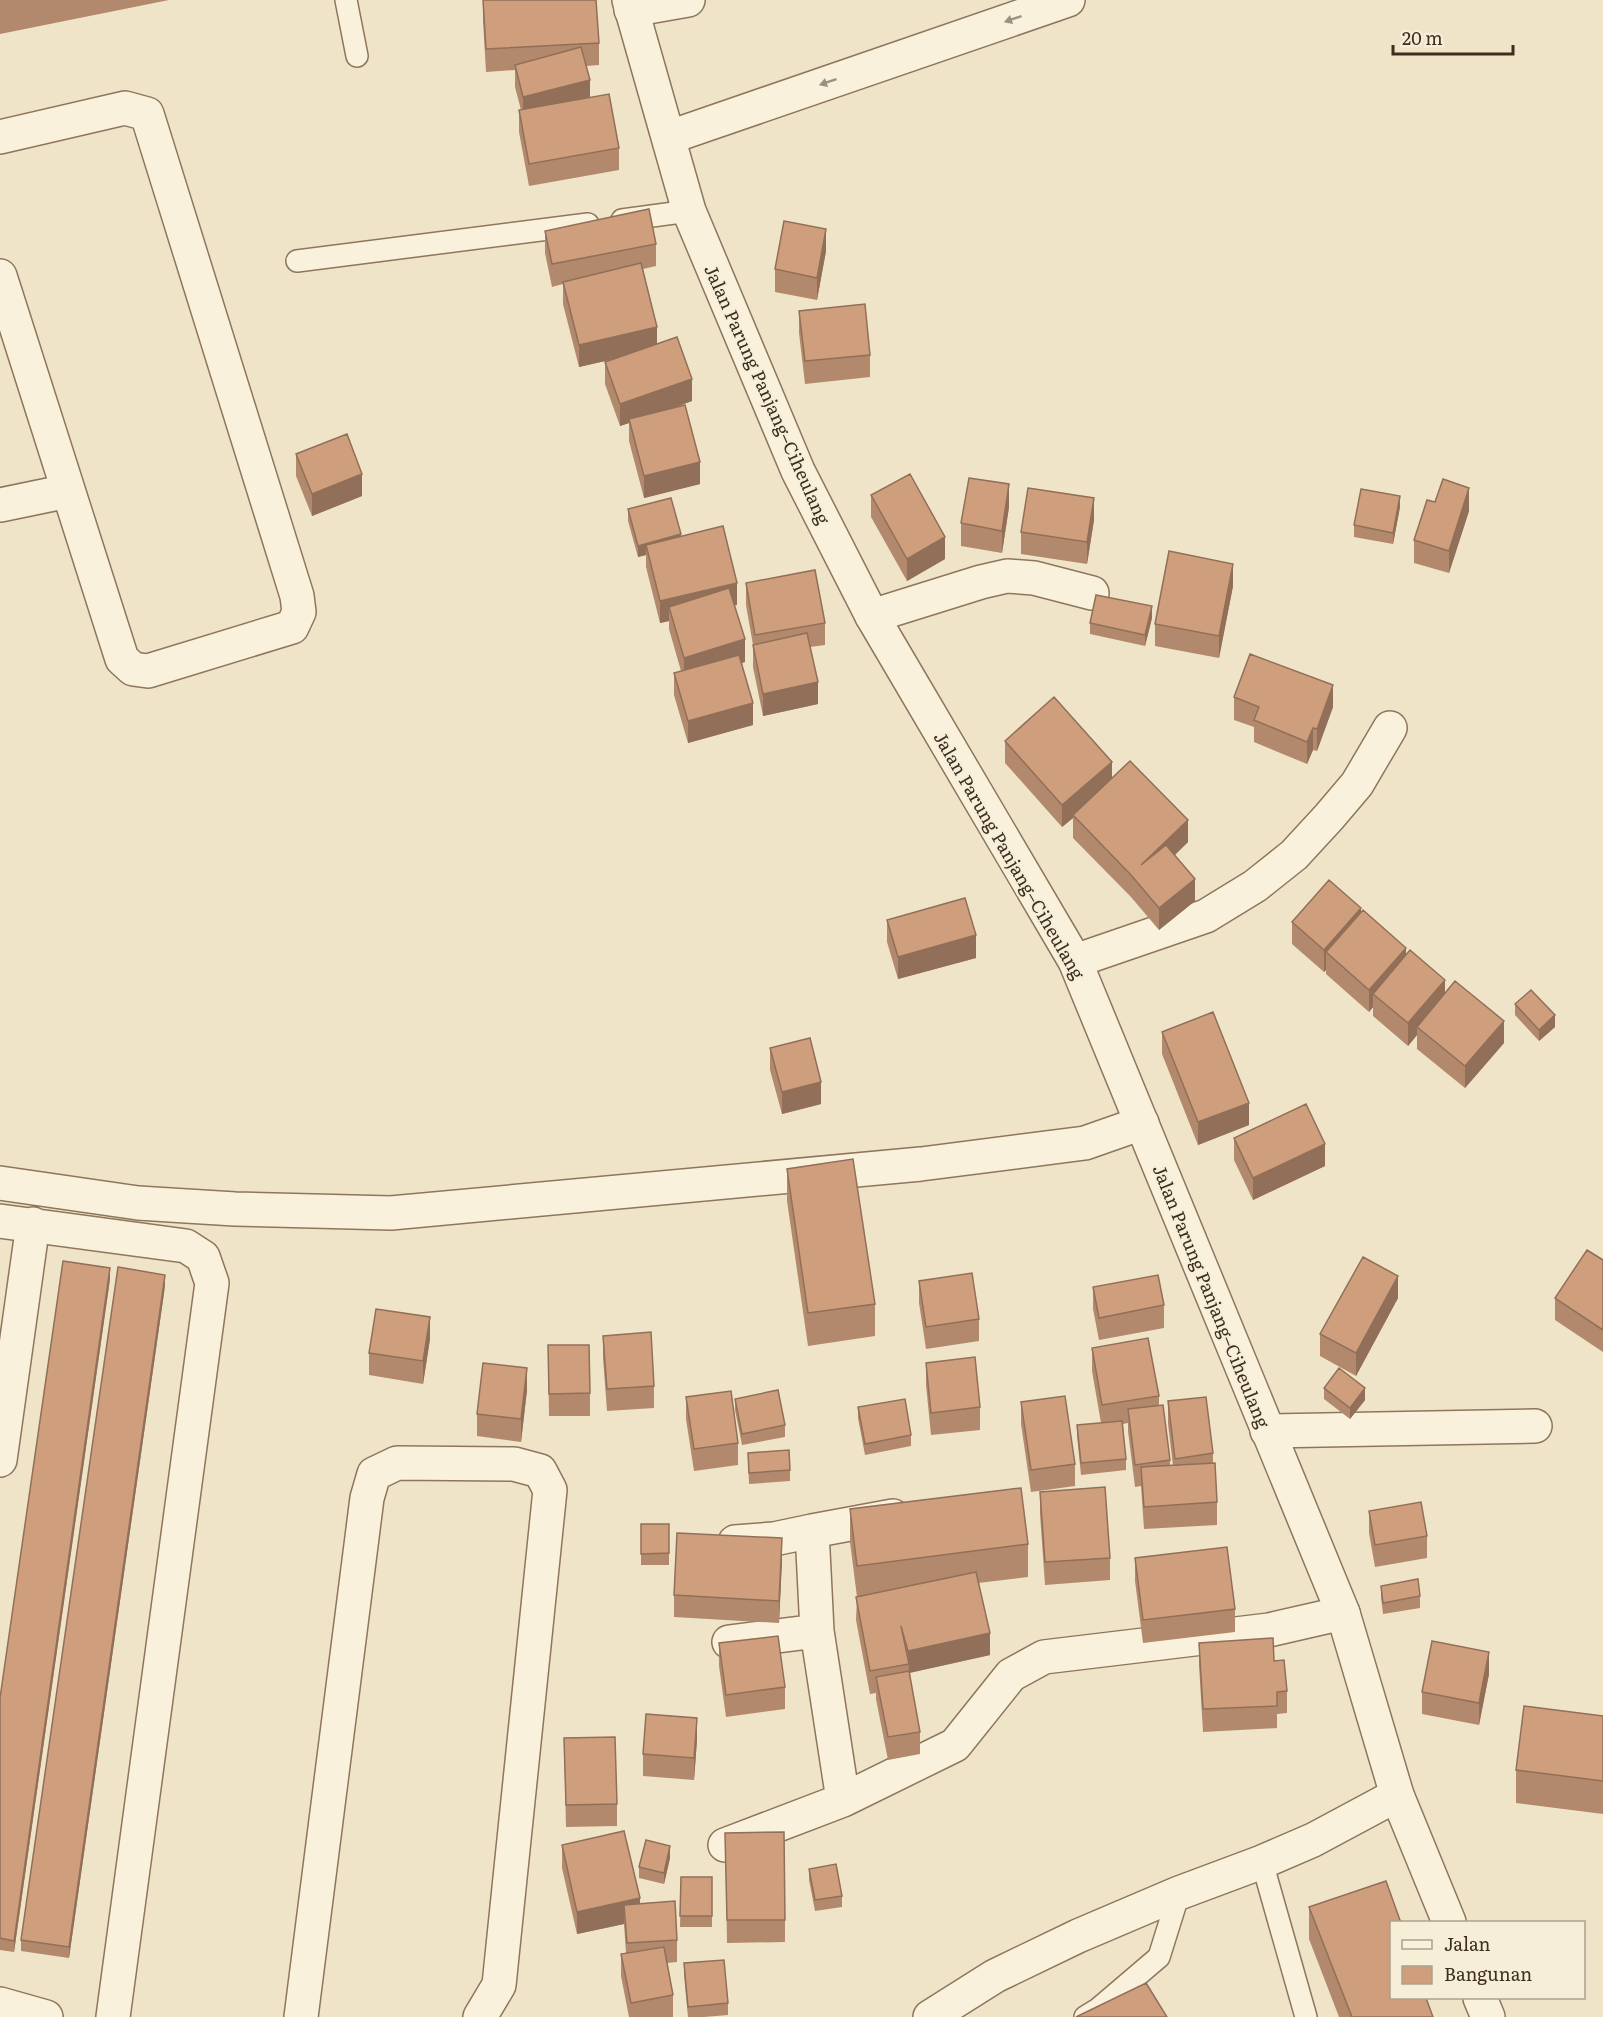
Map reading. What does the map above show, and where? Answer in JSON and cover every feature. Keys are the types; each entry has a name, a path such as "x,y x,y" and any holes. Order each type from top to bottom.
{"street":[{"path":"630,5 688,0"},
{"path":"670,137 1068,0"},
{"name":"Jalan Parung Panjang–Ciheulang","path":"630,5 670,137 689,211 798,471 872,616 1075,961 1343,1613 1397,1795 1448,1921"},
{"path":"0,137 125,108 147,114 297,596 299,612 292,627 148,670 133,669 122,659 68,491 7,326 0,276"},
{"path":"0,506 68,491"},
{"path":"872,616 1007,576 1034,578 1092,593"},
{"path":"1075,961 1206,916 1255,886 1294,855 1329,817 1357,784 1390,728"},
{"path":"0,1183 138,1203 235,1209 391,1213 921,1164 1085,1143 1142,1123"},
{"path":"0,1221 186,1246 202,1257 212,1283 113,2017"},
{"path":"0,1460 33,1224"},
{"path":"1267,1431 1535,1426"},
{"path":"301,2017 367,1498 374,1474 397,1463 514,1464 540,1471 550,1490 499,1985 480,2017"},
{"path":"711,1545 774,1539 928,1509"},
{"path":"812,1531 818,1631 843,1800"},
{"path":"725,1845 843,1800 955,1745 1011,1675 1044,1657 1269,1630 1343,1613"},
{"path":"729,1642 818,1631"},
{"path":"930,2017 995,1976 1078,1936 1179,1893 1262,1863 1313,1840 1397,1795"},
{"path":"1480,1999 1488,2017"},
{"path":"0,2004 46,2017"}],"lane":[{"path":"346,0 357,56"},
{"path":"297,261 689,211"},
{"path":"1262,1863 1306,2017"},
{"path":"1085,2017 1098,2009 1159,1957 1179,1893"}],"building":[{"path":"483,0 596,0 599,43 486,49"},
{"path":"581,47 590,80 523,97 515,65"},
{"path":"609,94 619,148 529,164 519,110"},
{"path":"649,209 656,244 552,264 545,231"},
{"path":"784,221 826,229 817,278 775,269"},
{"path":"641,263 657,327 579,345 563,282"},
{"path":"865,304 870,355 805,361 799,311"},
{"path":"677,337 692,379 620,404 605,362"},
{"path":"685,405 700,462 644,476 629,419"},
{"path":"347,434 362,474 312,494 296,454"},
{"path":"910,474 945,537 907,559 871,495"},
{"path":"969,478 1009,484 1002,531 961,523"},
{"path":"1443,479 1469,488 1449,551 1414,540 1427,500 1435,502"},
{"path":"1028,488 1094,498 1087,542 1021,532"},
{"path":"1361,489 1400,496 1393,533 1354,525"},
{"path":"671,498 681,534 638,546 628,509"},
{"path":"723,526 737,583 660,601 646,545"},
{"path":"1169,551 1233,564 1219,636 1155,624"},
{"path":"815,570 825,623 755,635 746,583"},
{"path":"729,588 745,639 684,658 669,607"},
{"path":"1096,595 1152,606 1145,635 1090,623"},
{"path":"807,633 818,682 763,694 753,645"},
{"path":"1250,654 1333,685 1317,729 1313,728 1307,742 1254,720 1259,707 1234,697"},
{"path":"739,655 753,703 688,721 674,673"},
{"path":"1054,697 1112,762 1062,805 1005,741"},
{"path":"1130,761 1188,820 1141,865 1166,845 1195,879 1159,908 1131,875 1073,815"},
{"path":"1329,880 1361,908 1324,950 1292,922"},
{"path":"965,898 976,935 898,957 887,920"},
{"path":"1363,910 1406,948 1369,990 1326,952"},
{"path":"1410,950 1445,980 1408,1023 1373,994"},
{"path":"1455,981 1504,1021 1465,1066 1417,1027"},
{"path":"1531,990 1555,1015 1539,1030 1515,1004"},
{"path":"1213,1012 1249,1103 1198,1122 1162,1032"},
{"path":"810,1038 821,1082 782,1092 770,1048"},
{"path":"1306,1104 1325,1144 1253,1178 1234,1138"},
{"path":"853,1159 875,1304 808,1313 787,1169"},
{"path":"1587,1250 1603,1260 1603,1330 1555,1298"},
{"path":"1363,1257 1398,1276 1356,1353 1320,1334"},
{"path":"63,1261 110,1268 14,1941 0,1938 0,1698"},
{"path":"118,1267 165,1275 69,1947 21,1940"},
{"path":"972,1273 979,1319 926,1327 919,1281"},
{"path":"1158,1275 1164,1305 1099,1318 1093,1287"},
{"path":"376,1309 430,1317 423,1361 369,1353"},
{"path":"651,1332 654,1386 607,1389 603,1336"},
{"path":"1148,1338 1159,1396 1102,1405 1092,1348"},
{"path":"548,1345 589,1345 590,1393 549,1394"},
{"path":"975,1357 980,1407 931,1413 926,1363"},
{"path":"483,1363 527,1368 521,1419 477,1414"},
{"path":"1339,1368 1365,1388 1350,1408 1324,1388"},
{"path":"778,1390 785,1425 742,1434 735,1399"},
{"path":"731,1391 738,1443 694,1449 686,1397"},
{"path":"1065,1396 1075,1464 1031,1470 1021,1402"},
{"path":"1206,1397 1213,1453 1175,1459 1168,1401"},
{"path":"905,1399 911,1435 865,1444 858,1407"},
{"path":"1163,1405 1170,1460 1135,1465 1128,1409"},
{"path":"1122,1421 1126,1459 1081,1463 1077,1425"},
{"path":"789,1450 790,1470 749,1473 748,1453"},
{"path":"1215,1463 1217,1502 1144,1507 1141,1467"},
{"path":"1105,1487 1110,1558 1045,1562 1040,1492"},
{"path":"1021,1488 1028,1544 857,1566 850,1509"},
{"path":"1421,1502 1427,1536 1375,1545 1369,1511"},
{"path":"641,1524 669,1524 669,1553 641,1554"},
{"path":"677,1533 782,1538 779,1601 674,1595"},
{"path":"1227,1547 1235,1609 1143,1620 1135,1558"},
{"path":"976,1572 990,1633 908,1651 901,1626 909,1664 870,1671 856,1597"},
{"path":"1418,1579 1420,1596 1383,1603 1381,1586"},
{"path":"778,1636 785,1687 726,1695 719,1643"},
{"path":"1273,1638 1274,1661 1284,1660 1287,1691 1277,1692 1277,1706 1203,1709 1199,1643"},
{"path":"1432,1641 1489,1652 1479,1703 1422,1692"},
{"path":"909,1671 920,1732 888,1737 876,1677"},
{"path":"1524,1706 1603,1716 1603,1781 1516,1770"},
{"path":"646,1714 697,1718 694,1758 643,1754"},
{"path":"615,1737 617,1804 566,1805 564,1738"},
{"path":"624,1831 640,1898 577,1912 562,1845"},
{"path":"784,1832 785,1920 727,1920 725,1833"},
{"path":"646,1840 670,1846 664,1873 639,1867"},
{"path":"836,1864 842,1896 815,1900 809,1869"},
{"path":"681,1877 712,1877 712,1916 680,1916"},
{"path":"1386,1881 1400,1921 1390,1921 1390,1999 1426,1999 1433,2017 1352,2017 1309,1907"},
{"path":"675,1901 677,1940 627,1943 624,1905"},
{"path":"664,1947 673,1995 631,2003 621,1954"},
{"path":"724,1960 728,2003 688,2007 684,1963"},
{"path":"1146,1983 1167,2017 1076,2017"}]}
